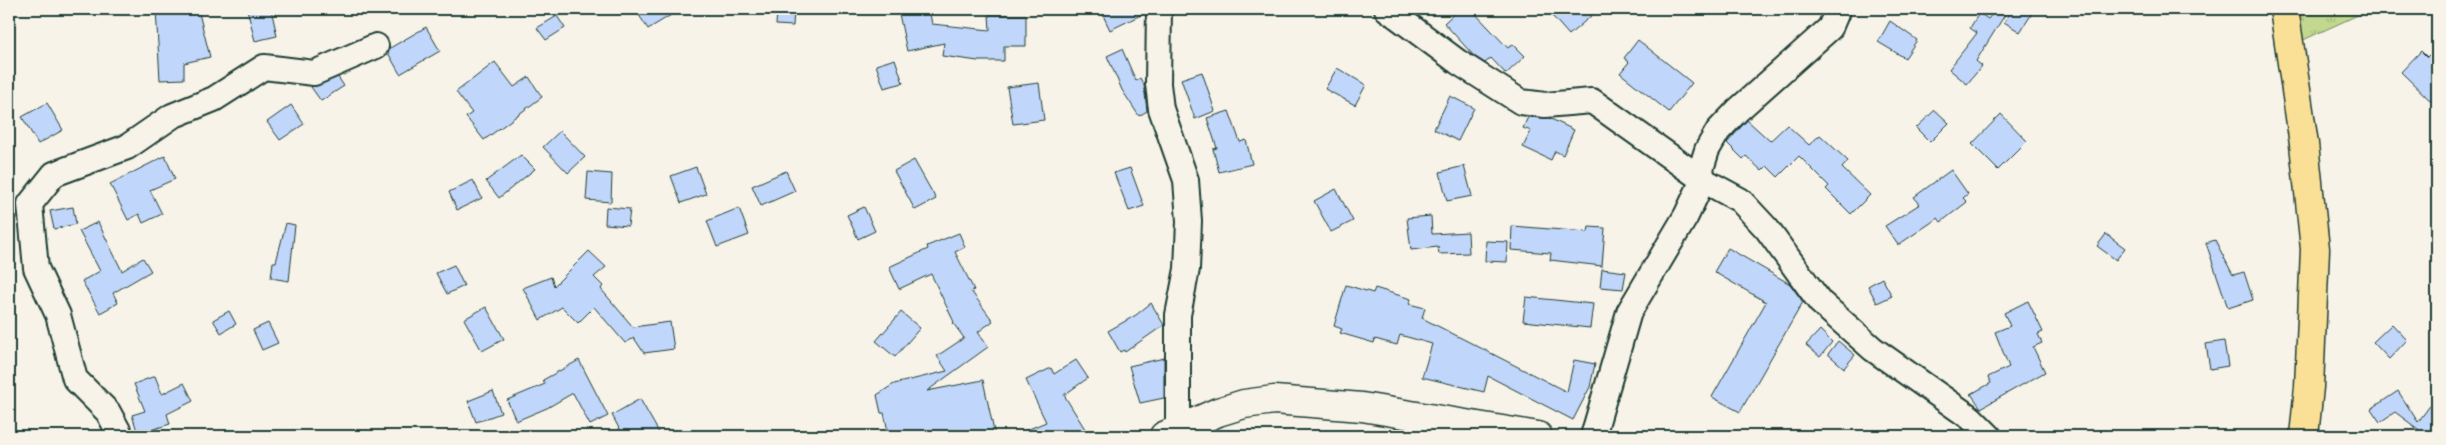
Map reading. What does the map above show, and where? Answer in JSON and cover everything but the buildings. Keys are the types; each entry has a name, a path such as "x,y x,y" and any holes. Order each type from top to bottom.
{"highway":[{"path":"2284,9 2304,144 2315,249 2309,387 2304,436"}],"main road":[{"path":"1171,433 1218,412 1244,404 1274,400 1362,407 1538,436"}],"street":[{"path":"1159,9 1158,84 1161,109 1186,180 1189,221 1187,269 1178,316 1171,433"},
{"path":"1388,9 1458,62 1521,102 1545,105 1592,101 1703,180 1740,200 1767,229 1820,302 1873,349 1971,418 1989,436"},
{"path":"1593,436 1629,312 1686,216 1703,180 1701,169 1707,150 1718,131 1738,110 1830,28 1838,9"},
{"path":"121,436 108,412 75,379 58,315 36,268 30,204 54,174 127,147 172,116 214,99 264,67 314,73 376,46"}],"green space":[{"path":"2298,9 2371,9 2301,41"}]}
